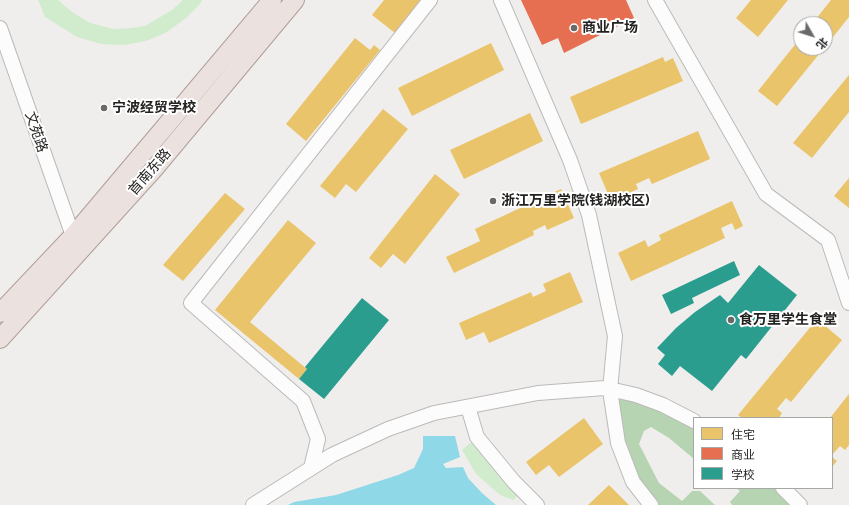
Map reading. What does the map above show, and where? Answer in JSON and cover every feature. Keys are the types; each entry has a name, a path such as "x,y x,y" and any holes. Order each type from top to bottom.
{"main road":[{"name":"首南东路","path":"0,313 73,236 272,0"},
{"name":"首南东路","path":"0,339 153,170 295,0"}],"street":[{"path":"311,468 318,439 303,401 191,303 430,0"},
{"path":"501,0 570,160 589,214 615,336 610,390 618,443 633,482 651,505"},
{"path":"655,0 766,194 828,240 849,304"},
{"name":"文苑路","path":"0,28 73,236"},
{"path":"253,505 332,455 388,429 434,413 538,393 605,388 636,395 663,405 693,420"},
{"path":"468,407 477,437 514,482 537,505"},
{"path":"784,489 800,505"}],"green space":[{"path":"38,0 58,0 72,12 90,23 114,29 145,26 172,10 183,0 202,0 186,18 167,32 146,41 124,45 101,44 77,37 45,17"},
{"path":"615,393 693,424 693,458 669,438 651,427 644,431 639,444 659,483 682,501 692,491 700,491 715,505 654,505 637,484 621,444"},
{"path":"477,437 523,491 513,500 500,495 476,474 462,450"},
{"path":"737,489 780,489 797,505 732,505 730,502 740,491"}],"water":[{"path":"423,436 455,436 460,457 443,464 446,468 463,467 468,478 496,505 288,505 294,502 336,495 398,475 414,468 423,449"}],"building: 住宅":[{"path":"384,0 421,0 395,33 372,15"},
{"path":"751,0 788,0 758,37 736,18"},
{"path":"831,0 849,0 849,17 833,37 833,16 818,16"},
{"path":"355,38 370,50 374,45 380,50 306,141 286,124"},
{"path":"491,43 504,70 412,116 398,88"},
{"path":"793,47 793,56 818,56 777,106 758,91"},
{"path":"663,57 665,62 673,58 683,81 581,124 570,97"},
{"path":"849,75 849,112 812,158 793,143"},
{"path":"383,109 408,129 356,192 346,184 335,198 320,186"},
{"path":"530,113 543,141 464,179 450,150"},
{"path":"698,131 710,159 652,184 649,178 636,184 638,189 611,201 599,173"},
{"path":"435,174 460,194 405,264 393,254 381,268 369,258"},
{"path":"849,178 849,208 834,196"},
{"path":"561,189 574,218 547,230 545,225 533,231 534,235 454,273 446,257 480,241 475,229"},
{"path":"225,193 245,209 183,281 163,265"},
{"path":"732,201 743,226 735,230 732,223 721,228 725,238 631,281 618,253 645,240 648,247 661,240 659,235"},
{"path":"288,220 316,243 250,322 307,369 299,379 215,310"},
{"path":"570,272 583,302 489,343 484,332 466,340 459,323 531,292 533,297 546,291 543,284"},
{"path":"817,319 842,340 791,402 786,398 777,409 782,413 780,417 741,417 738,415"},
{"path":"849,394 849,445 845,450 840,446 833,454 833,417 831,417"},
{"path":"584,418 603,444 559,477 549,465 536,475 526,462"},
{"path":"833,458 837,461 833,466"},
{"path":"609,485 629,505 588,505"}],"building: 商业":[{"name":"商业广场","path":"521,0 626,0 634,18 564,53 558,38 542,45"}],"building: 学校":[{"path":"734,261 740,275 692,298 694,303 671,314 662,295"},
{"name":"食万里学生食堂","path":"759,265 797,295 746,359 741,355 712,391 680,366 672,376 658,364 665,355 657,348 676,328 695,312 720,295 728,303"},
{"path":"362,298 389,320 324,399 299,379 307,369 305,367"}],"place":[{"name":"商业广场","path":"574,28"},
{"name":"宁波经贸学校","path":"104,108"},
{"name":"浙江万里学院(钱湖校区)","path":"493,201"},
{"name":"食万里学生食堂","path":"731,320"}]}
